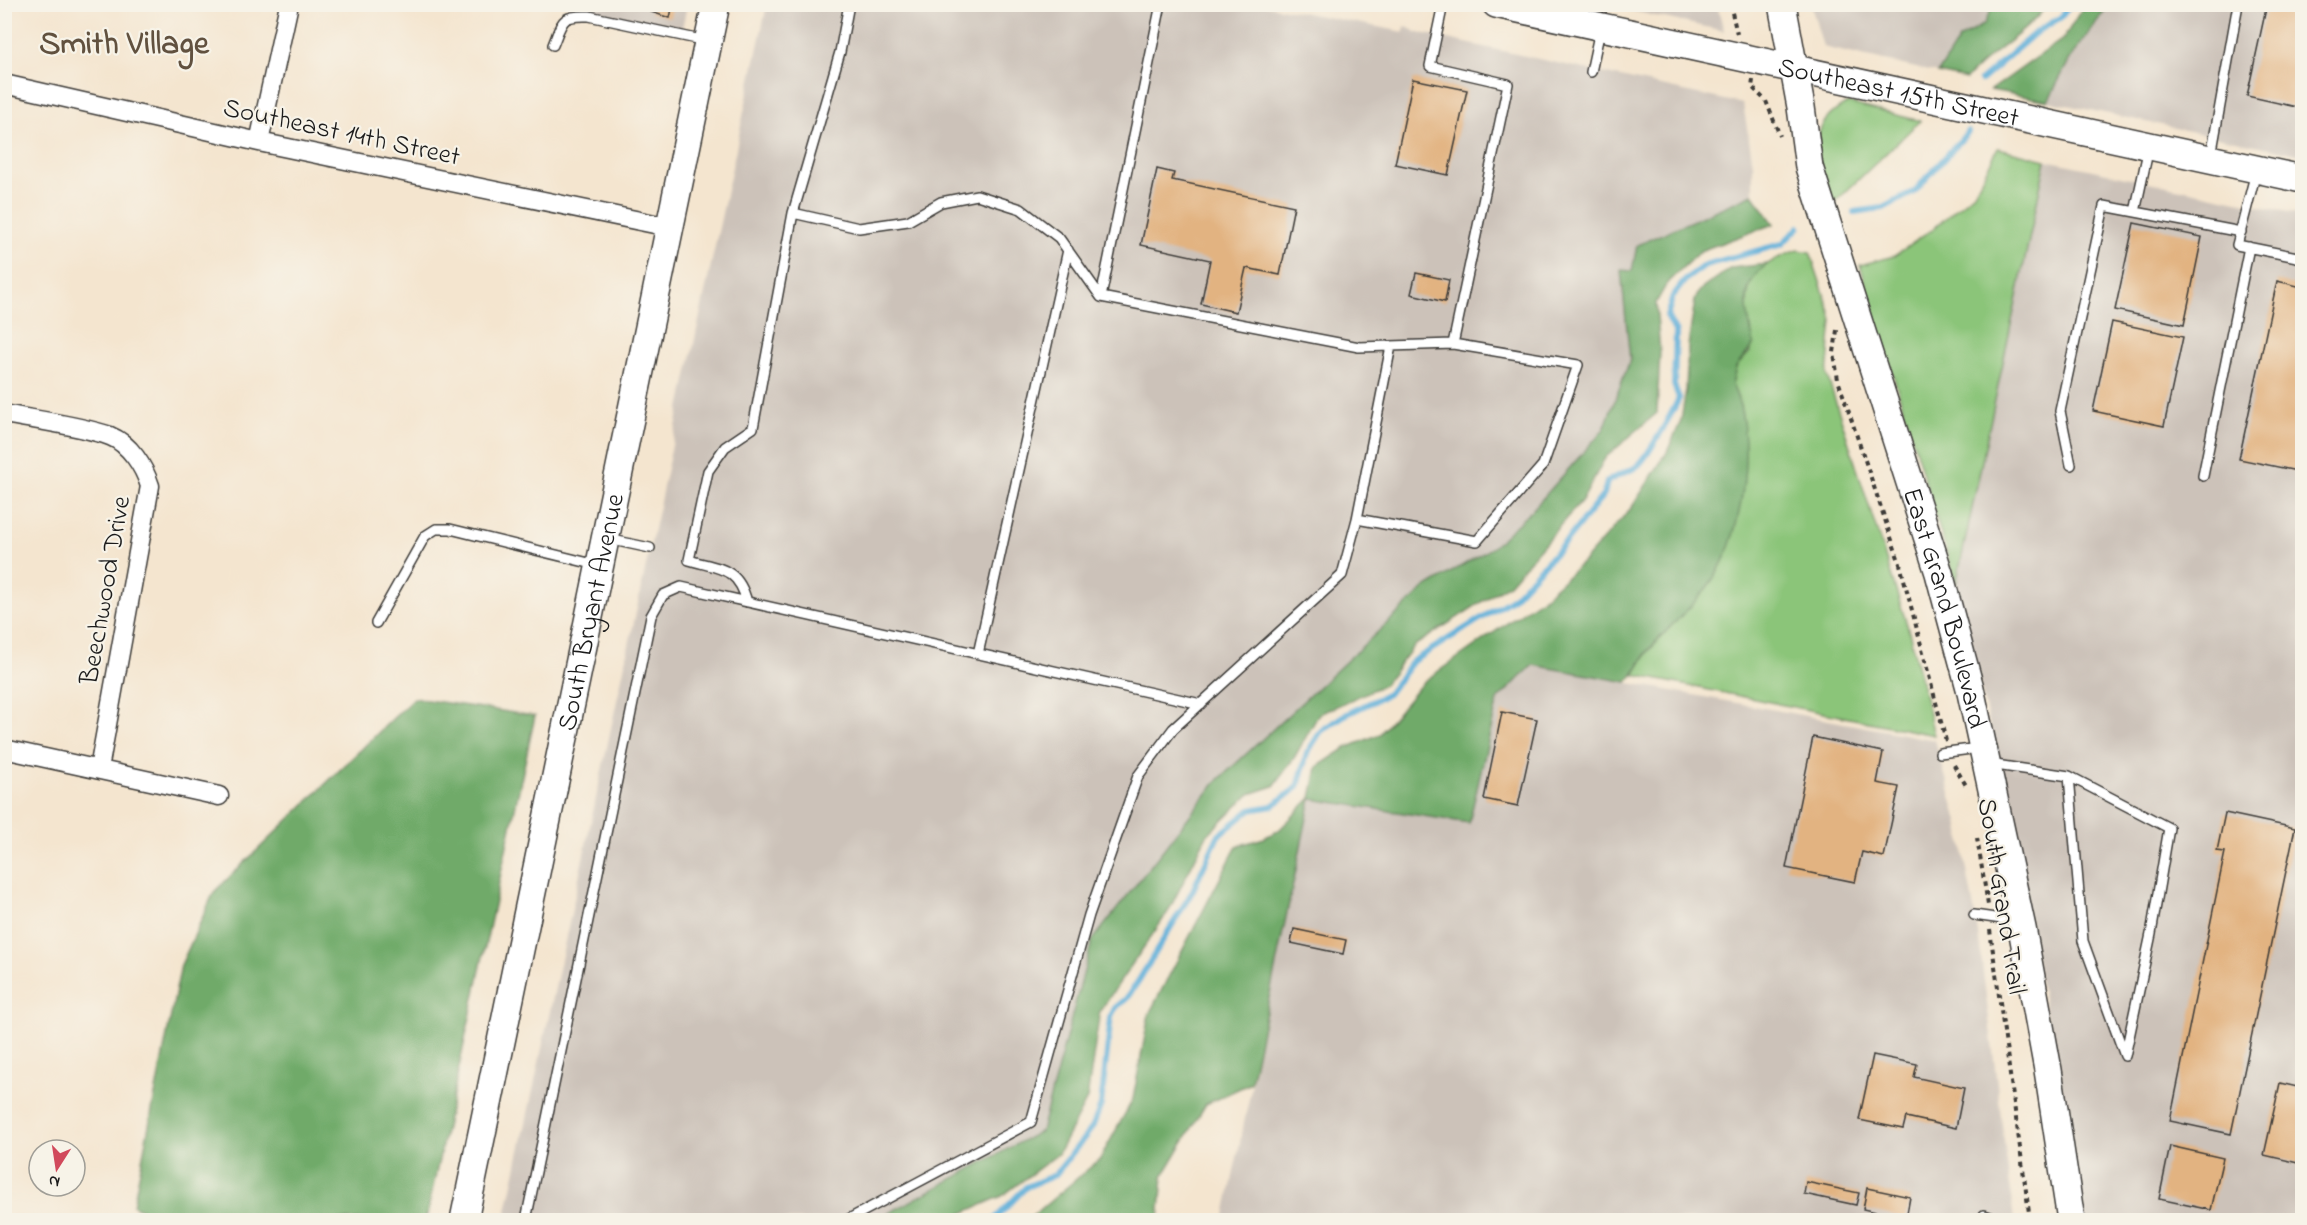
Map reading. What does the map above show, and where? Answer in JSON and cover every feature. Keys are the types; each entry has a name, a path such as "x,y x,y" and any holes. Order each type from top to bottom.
{"street":[{"path":"259,142 289,4"},
{"name":"South Bryant Avenue","path":"464,1221 716,4"},
{"name":"Southeast 15th Street","path":"1496,4 2302,180"},
{"name":"East Grand Boulevard","path":"1782,4 1795,69 1809,167 1939,573 1985,755 2048,1070 2071,1221"},
{"name":"Southeast 14th Street","path":"4,84 259,142 669,227"},
{"name":"Beechwood Drive","path":"4,414 111,437 128,449 144,468 150,486 99,769"},
{"path":"4,749 219,796"}],"lane":[{"path":"747,602 743,587 733,572 689,560 708,471 725,447 753,428 793,213 834,74 849,4"},
{"path":"1101,297 1161,4"},
{"path":"1443,4 1430,66 1508,84 1453,344"},
{"path":"2211,159 2238,4"},
{"path":"553,45 562,20 569,15 589,16 708,41"},
{"path":"1591,72 1600,27"},
{"path":"2134,212 2149,146"},
{"path":"2256,170 2237,244 2302,258"},
{"path":"793,213 859,228 908,221 941,202 977,195 1021,208 1059,238 1101,297 1359,347 1453,344 1578,365 1543,465 1478,542 1357,519"},
{"path":"2071,465 2060,411 2104,206 2241,232"},
{"path":"2203,476 2249,247"},
{"path":"978,654 1068,250"},
{"path":"847,1221 1031,1122 1089,915 1138,776 1173,729 1341,575 1357,519 1391,346"},
{"path":"376,624 424,536 436,529 450,529 600,566"},
{"path":"605,539 650,548"},
{"path":"526,1221 651,616 663,596 681,587 1201,704"},
{"path":"1945,752 1985,755 2068,776 2169,828 2151,934 2125,1056 2083,941 2068,776"},
{"path":"1974,915 2020,922"},
{"path":"1984,1215 1998,1221"}],"path":[{"path":"1730,4 1753,79 1752,87 1766,101 1781,140"},
{"name":"South Grand Trail","path":"1837,324 1834,353 1838,380 1900,564 1945,752 1970,799"},
{"name":"South Grand Trail","path":"1975,826 2030,1221"}],"shaded area":[{"path":"566,5 687,5 681,33"},
{"path":"767,5 1264,5 1404,32 1405,26 1416,32 1743,104 1753,164 1753,194 1637,245 1632,271 1621,270 1630,360 1604,429 1535,507 1493,547 1425,588 1215,783 1092,941 1041,1131 876,1220 505,1220"},
{"path":"1605,5 1717,5 1724,31"},
{"path":"1811,5 1994,5 1984,24 1959,39 1938,73 1823,47"},
{"path":"2109,5 2302,5 2302,155 2048,101 2074,52"},
{"path":"2046,160 2302,215 2302,1220 2083,1220 2006,794 1956,584"},
{"path":"1533,665 1935,740 1958,821 1978,932 2014,1220 1224,1220 1311,798 1469,823 1498,699"}],"green space":[{"path":"1994,4 2047,5 2029,25 1966,79 1938,73 1959,39 1984,24"},
{"path":"2084,5 2109,5 2070,59 2048,101 1991,90 2064,38"},
{"path":"1848,103 1920,121 1834,203 1819,161 1818,136 1823,124 1833,113"},
{"path":"1998,148 2046,160 1956,584 1860,265 1894,256 1933,229 1974,193"},
{"path":"1753,194 1774,224 1700,251 1668,282 1656,303 1660,352 1657,413 1605,458 1583,499 1509,584 1414,646 1384,685 1319,714 1294,758 1274,786 1250,794 1207,835 1168,912 1100,1011 1087,1099 1058,1154 1002,1196 947,1220 876,1220 1041,1131 1092,941 1215,783 1425,588 1493,547 1535,507 1604,429 1630,360 1621,270 1632,271 1637,245"},
{"path":"1798,250 1810,252 1830,312 1832,320 1827,375 1909,631 1934,735 1634,675 1647,653 1714,577 1743,444 1742,414 1732,385 1736,367 1750,352 1747,315 1749,288 1764,267"},
{"path":"1768,264 1751,281 1748,291 1747,310 1754,344 1736,367 1732,385 1740,405 1744,429 1744,482 1740,508 1725,557 1708,587 1647,652 1627,682 1533,665 1498,699 1469,823 1311,799 1251,1083 1206,1104 1163,1176 1159,1220 1028,1220 1100,1159 1133,1099 1149,1014 1237,846 1264,838 1279,830 1311,798 1317,767 1346,748 1380,734 1423,682 1543,598 1585,560 1632,507 1666,454 1681,421 1686,389 1688,346 1695,300 1700,290 1731,268"},
{"path":"414,698 535,716 426,1220 159,1220 133,1205 181,965 214,892"}],"building":[{"path":"652,4 673,4 670,18 651,12"},
{"path":"2267,4 2302,4 2301,108 2247,96"},
{"path":"1413,79 1467,90 1448,175 1395,164"},
{"path":"1157,169 1174,173 1172,180 1294,206 1280,275 1246,268 1236,312 1201,304 1210,260 1141,245"},
{"path":"2134,223 2202,237 2184,325 2115,310"},
{"path":"1416,273 1449,280 1445,302 1411,294"},
{"path":"2277,281 2302,287 2302,472 2239,459"},
{"path":"2112,322 2183,337 2164,426 2093,411"},
{"path":"1502,712 1537,719 1518,806 1484,799"},
{"path":"1813,737 1883,752 1877,783 1899,787 1884,857 1862,852 1855,882 1786,868"},
{"path":"2225,813 2295,828 2231,1134 2170,1121 2225,852 2217,851"},
{"path":"1294,929 1346,940 1343,954 1291,943"},
{"path":"1873,1055 1917,1064 1914,1077 1964,1088 1956,1128 1906,1117 1903,1129 1859,1120"},
{"path":"2280,1083 2302,1088 2302,1164 2264,1155"},
{"path":"2170,1146 2223,1158 2211,1210 2159,1199"},
{"path":"1806,1182 1859,1193 1856,1205 1804,1194"},
{"path":"1867,1188 1910,1197 1906,1219 1863,1209"}],"waterway":[{"path":"1981,80 2035,33 2061,17 2071,4"},
{"path":"1854,212 1883,208 1914,192 1968,132"},
{"path":"994,1220 1026,1187 1055,1175 1092,1128 1101,1105 1111,1016 1139,980 1192,892 1218,836 1250,810 1272,806 1298,787 1307,753 1321,731 1343,716 1388,694 1413,661 1512,599 1569,538 1604,494 1607,482 1640,463 1671,413 1679,398 1674,385 1676,333 1667,316 1673,296 1686,279 1705,265 1782,244 1799,227"}],"district":[{"name":"Smith Village","path":"124,41"}]}
